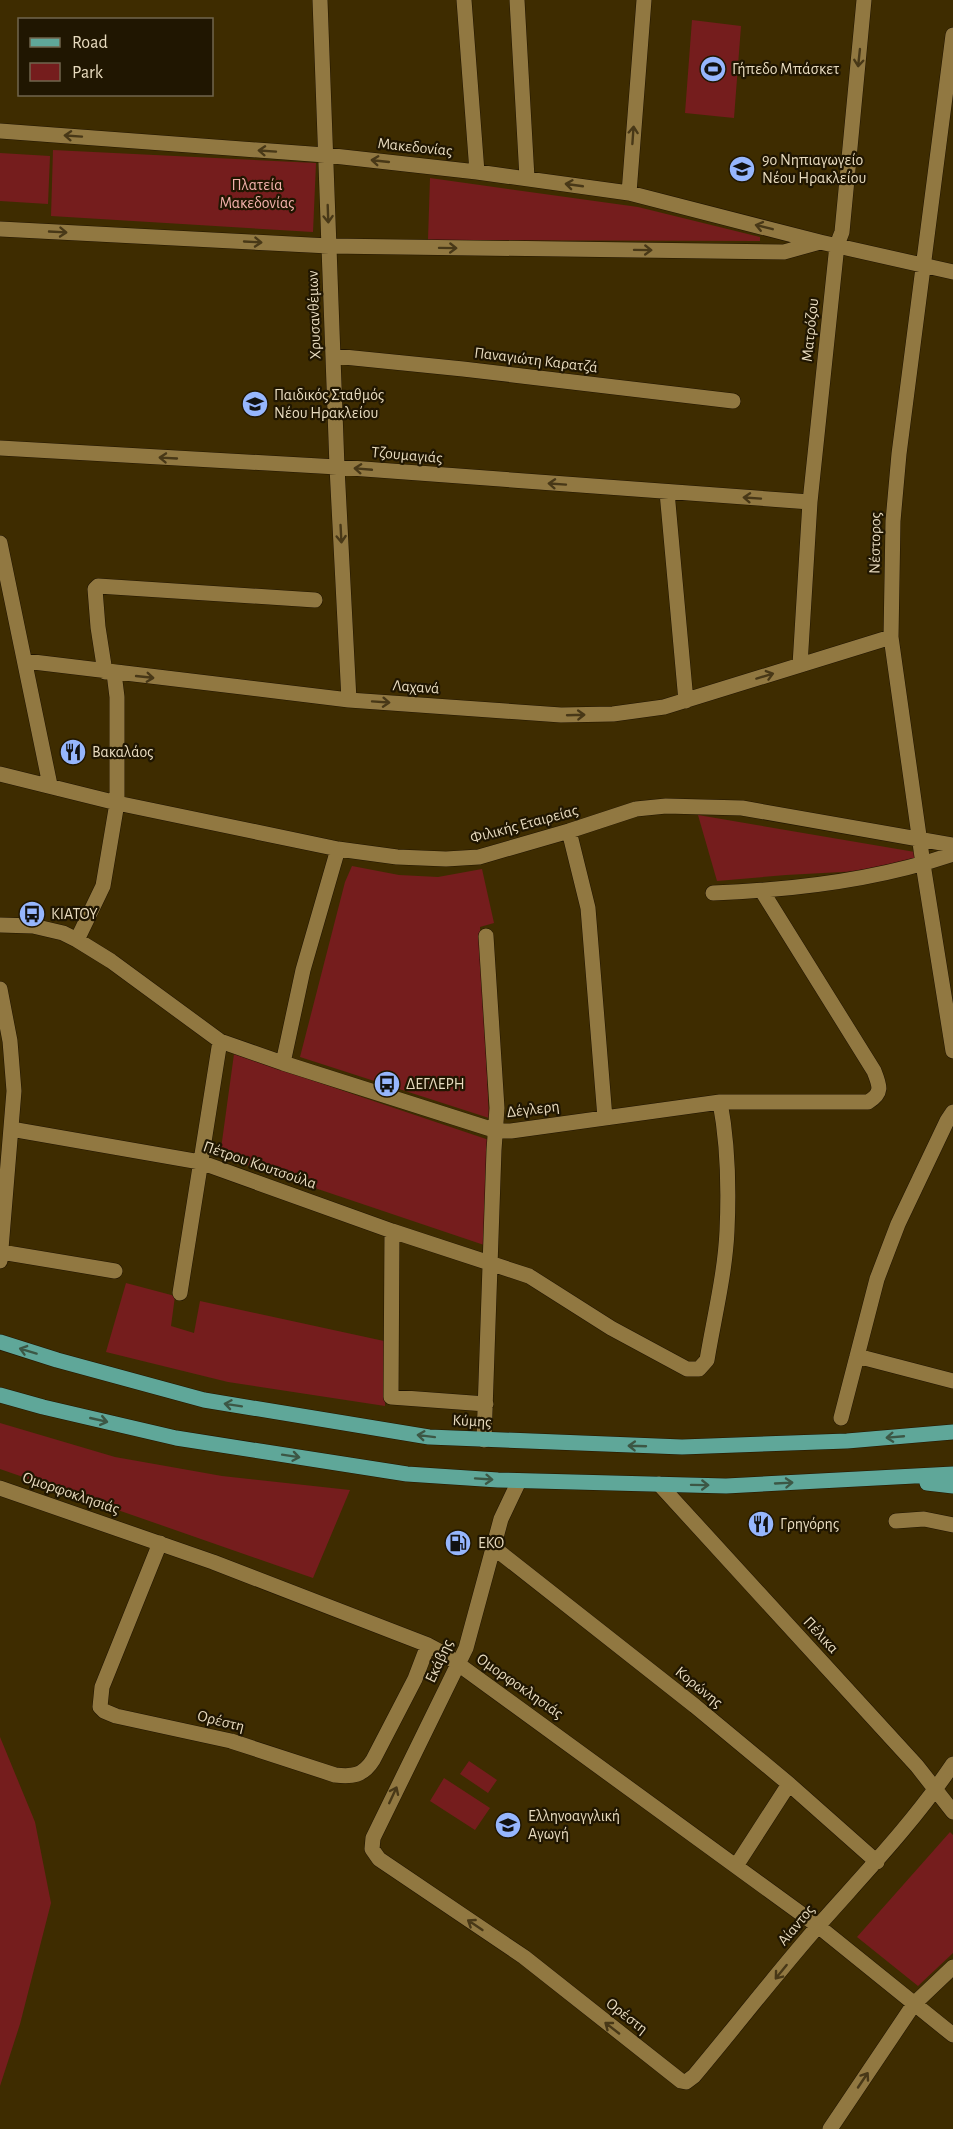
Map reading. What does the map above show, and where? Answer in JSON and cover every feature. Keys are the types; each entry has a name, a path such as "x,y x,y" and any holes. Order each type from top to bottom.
{"main road":[{"name":"Κύμης","path":"0,1342 204,1400 429,1437 682,1447 847,1442 953,1432"},
{"path":"0,1395 42,1407 199,1441 407,1474 519,1481 726,1486 953,1474"},
{"path":"888,1478 953,1486"}],"street":[{"name":"Χρυσανθέμων","path":"321,0 337,467 349,700"},
{"path":"464,0 477,172"},
{"path":"517,0 527,178"},
{"path":"629,193 644,0"},
{"name":"Ματρόζου","path":"800,665 810,502 837,245 842,232 864,0"},
{"name":"Νέστορος","path":"953,35 899,454 893,521 891,637 922,864 953,1051"},
{"name":"Μακεδονίας","path":"0,131 326,155 527,178 629,193 820,242 953,272"},
{"name":"Μακεδονίας","path":"0,229 329,246 784,252 820,242"},
{"name":"Παναγιώτη Καρατζά","path":"333,356 734,401"},
{"name":"Τζουμαγιάς","path":"0,448 337,467 810,502"},
{"path":"667,492 686,700"},
{"path":"0,543 50,785"},
{"path":"77,940 103,886 117,803 117,697 98,627 95,589 98,586 315,600"},
{"name":"Λαχανά","path":"25,661 349,700 561,715 623,712 664,707 891,637"},
{"name":"Φιλικής Εταιρείας","path":"0,774 117,803 338,849 397,857 446,859 479,857 636,809 666,806 742,808 953,845"},
{"path":"569,831 588,908 605,1118"},
{"path":"283,1063 303,970 338,849"},
{"path":"714,893 762,891 843,880 922,864 953,854"},
{"name":"Δέγλερη","path":"0,925 33,926 63,933 77,940 111,961 220,1041 497,1131 511,1131 720,1102 868,1102 877,1097 879,1091 879,1083 874,1071 762,891"},
{"path":"484,1440 494,1150 497,1131 486,936"},
{"path":"0,989 10,1041 14,1091 1,1257 115,1271"},
{"path":"180,1293 220,1041"},
{"name":"Πέτρου Κουτσούλα","path":"11,1129 200,1162 392,1231 490,1262 529,1276 611,1328 687,1369 699,1369 706,1360 727,1233 726,1142 720,1102"},
{"path":"841,1418 877,1279 898,1224 953,1112"},
{"path":"392,1231 390,1397 486,1404"},
{"path":"857,1356 953,1381"},
{"name":"Εκάβης","path":"372,1849 373,1838 466,1648 501,1519 519,1481"},
{"name":"Πέλικα","path":"659,1484 917,1766 953,1812"},
{"name":"Ομορφοκλησιάς","path":"0,1488 307,1597 443,1653 818,1926 953,2035"},
{"path":"896,1521 924,1519 953,1525"},
{"name":"Ορέστη","path":"160,1544 102,1688 100,1707 116,1716 231,1741 335,1775 360,1774 373,1760 415,1679 428,1645"},
{"name":"Κορώνης","path":"493,1548 695,1706 789,1784 877,1862"},
{"name":"Αίαντος","path":"658,2064 681,2081 686,2082 694,2076 818,1926 877,1862 935,1791 953,1764"},
{"path":"736,1866 789,1784"},
{"name":"Ορέστη","path":"372,1849 379,1859 524,1957 658,2064"},
{"path":"830,2129 914,2004 953,1967"}],"green space":[{"name":"Γήπεδο Μπάσκετ","path":"692,20 741,26 734,118 685,113"},
{"name":"Πλατεία Μακεδονίας","path":"53,150 316,163 313,232 51,216"},
{"path":"0,153 50,156 48,204 0,201"},
{"path":"430,178 638,207 760,237 760,241 428,240"},
{"path":"698,815 915,852 916,868 717,881"},
{"path":"352,866 399,875 438,877 482,869 494,923 480,927 489,1118 300,1057 345,882"},
{"path":"234,1054 492,1141 490,1247 220,1156"},
{"path":"126,1283 175,1296 171,1326 194,1333 200,1301 384,1341 385,1406 228,1382 106,1352"},
{"path":"0,1423 115,1457 222,1476 350,1490 313,1578 0,1469"},
{"path":"0,1737 35,1822 51,1903 20,2024 0,2086"},
{"path":"469,1761 497,1780 488,1793 460,1774"},
{"path":"444,1778 490,1808 475,1830 430,1801"},
{"path":"950,1832 953,1835 953,1953 918,1986 857,1937"}],"place":[{"name":"Γήπεδο Μπάσκετ","path":"713,69"},
{"name":"9ο Νηπιαγωγείο Νέου Ηρακλείου","path":"742,169"},
{"name":"Παιδικός Σταθμός Νέου Ηρακλείου","path":"255,404"},
{"name":"Βακαλάος","path":"73,752"},
{"name":"ΚΙΑΤΟΥ","path":"32,914"},
{"name":"ΔΕΓΛΕΡΗ","path":"387,1084"},
{"name":"Γρηγόρης","path":"761,1524"},
{"name":"EKO","path":"458,1543"},
{"name":"Ελληνοαγγλική Αγωγή","path":"508,1825"}]}
